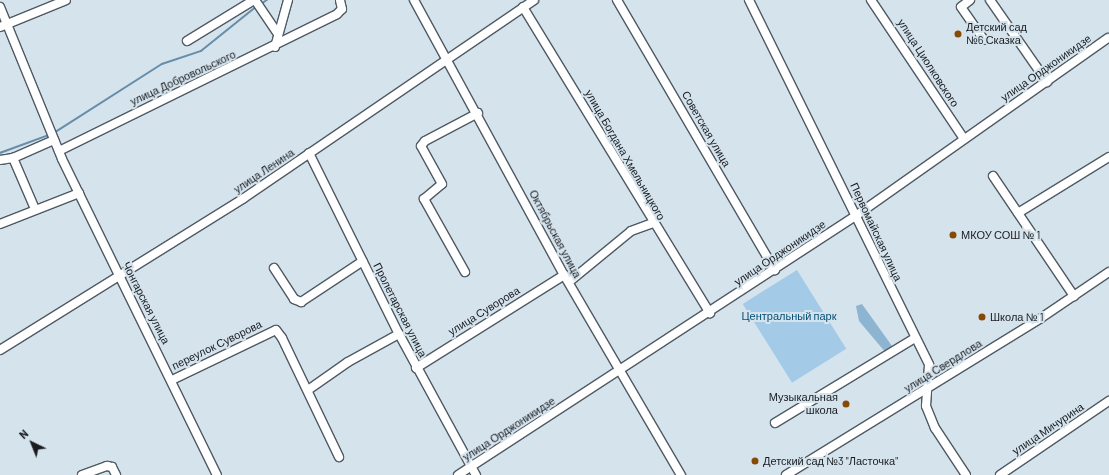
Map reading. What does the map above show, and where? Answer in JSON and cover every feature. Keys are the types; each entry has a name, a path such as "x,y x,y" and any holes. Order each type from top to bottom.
{"street":[{"path":"0,7 4,25 66,0"},
{"path":"187,41 254,0 278,34"},
{"path":"275,47 288,0"},
{"name":"улица Добровольского","path":"59,151 275,47 338,14 342,9 340,0"},
{"name":"Октябрьская улица","path":"414,0 478,113 566,278 681,475"},
{"name":"улица Ленина","path":"0,350 120,276 309,153 534,0"},
{"name":"Советская улица","path":"617,0 775,270"},
{"name":"Первомайская улица","path":"749,0 857,215 929,366 929,388 926,406 935,428 966,475"},
{"name":"улица Циолковского","path":"871,0 964,139"},
{"path":"970,0 961,7 984,40"},
{"path":"990,0 1047,82"},
{"name":"улица Богдана Хмельницкого","path":"523,8 653,223 710,313"},
{"name":"Чонгарская улица","path":"4,25 78,193 172,380 217,475"},
{"name":"улица Орджоникидзе","path":"458,475 710,313 857,215 1108,38"},
{"path":"464,272 424,199 442,184 421,146 425,141 478,113"},
{"path":"0,160 13,158 54,141"},
{"name":"Пролетарская улица","path":"309,153 416,368 476,475"},
{"path":"13,158 35,210"},
{"path":"1018,213 1109,158"},
{"path":"993,176 1074,296"},
{"path":"0,224 78,193"},
{"name":"улица Суворова","path":"416,368 566,278 631,231 653,223"},
{"path":"274,268 294,299 301,302 363,261"},
{"name":"улица Свердлова","path":"786,475 929,388 1074,296 1109,272"},
{"name":"переулок Суворова","path":"172,380 276,330 308,390 339,457"},
{"path":"308,390 348,362 399,334"},
{"path":"775,423 915,338"},
{"name":"улица Мичурина","path":"1000,475 1109,401"},
{"path":"82,475 107,466 112,467 116,475"}],"green space":[{"name":"Центральный парк","path":"797,270 846,349 792,383 743,304"}],"shaded area":[{"path":"862,304 893,349 886,353 859,321 856,306"}],"waterway":[{"path":"261,4 267,0"},
{"path":"54,133 162,64 201,51 256,7"},
{"path":"0,153 49,135"}],"place":[{"name":"Детский сад №6 Сказка","path":"958,34"},
{"name":"МКОУ СОШ № 1","path":"953,235"},
{"name":"Школа № 1","path":"982,317"},
{"name":"Музыкальная школа","path":"846,404"},
{"name":"Детский сад №3 \"Ласточка\"","path":"755,461"}]}
